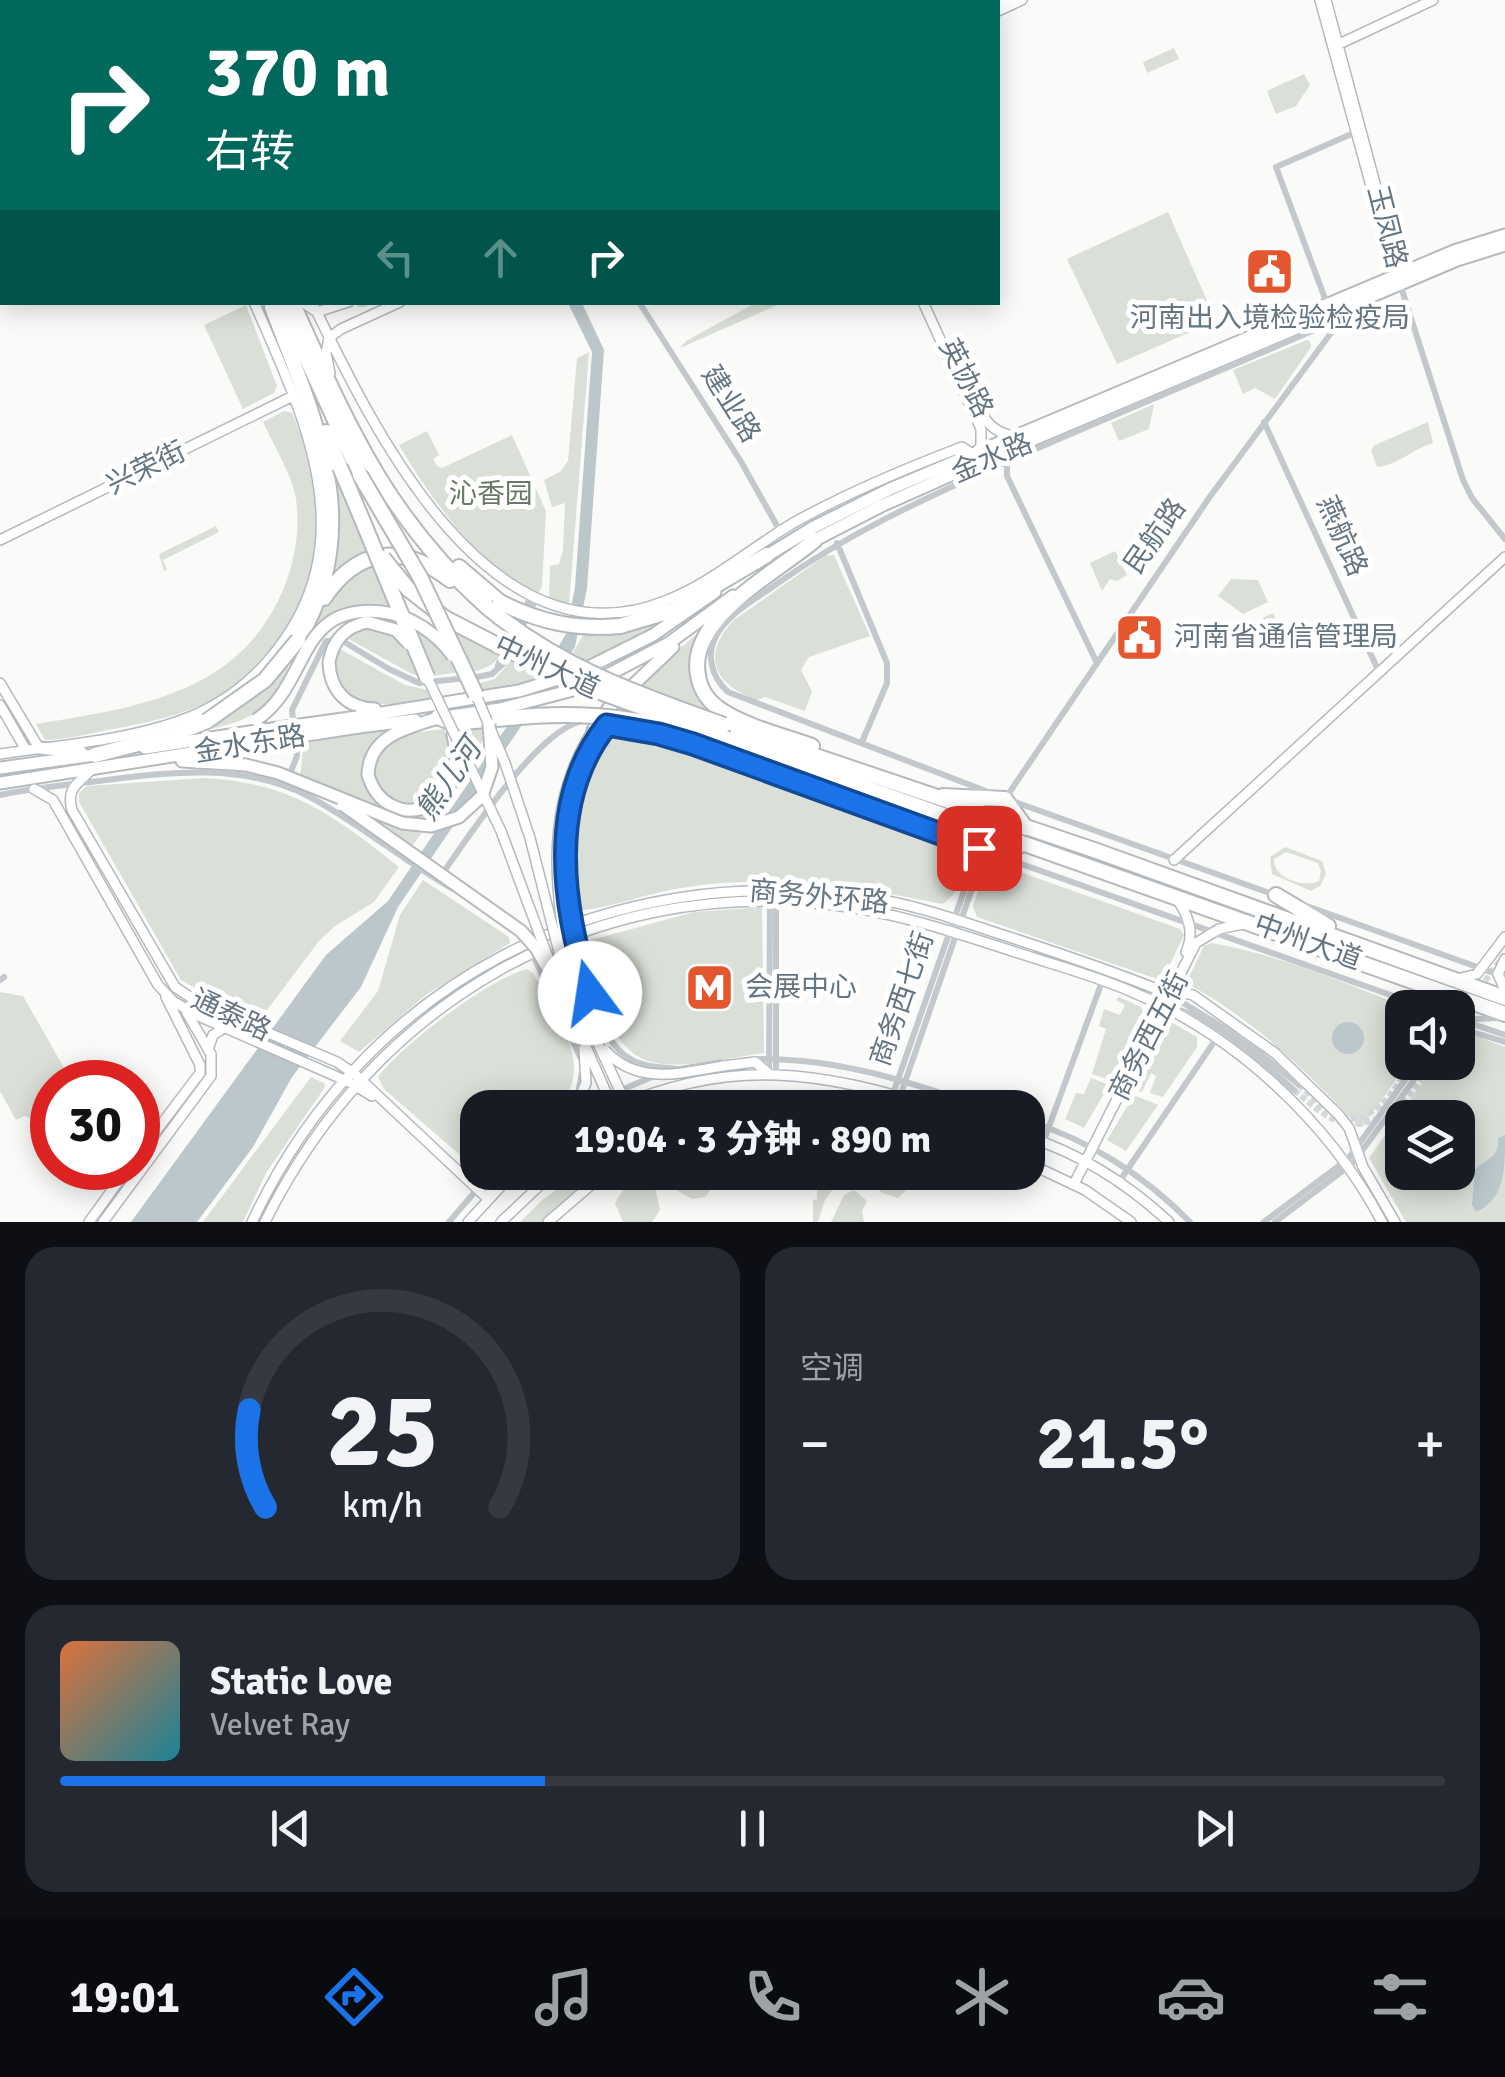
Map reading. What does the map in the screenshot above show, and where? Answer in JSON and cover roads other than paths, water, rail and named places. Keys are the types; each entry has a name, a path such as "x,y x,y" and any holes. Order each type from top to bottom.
{"highway":[{"path":"274,305 314,419 329,479 332,542 314,611"},
{"name":"中州大道","path":"274,305 359,512 382,556 408,589 436,612 600,692 930,796 1505,998"},
{"path":"275,305 360,475 420,577 476,694"},
{"path":"293,305 336,400 419,521 494,604"},
{"path":"359,512 427,677"},
{"path":"727,732 718,708 697,674 702,638 720,614 815,540"},
{"path":"94,761 207,721 254,690 298,640 336,582 367,560 394,555 432,567 494,604 558,624 620,626 674,610 766,555"},
{"name":"中州大道","path":"494,604 521,634 580,670 727,732 1030,846 1505,1016"},
{"path":"438,718 452,723 504,714 546,714 620,718 727,732 958,828 979,848 1030,846"},
{"path":"930,796 1005,799 1027,830"},
{"path":"1276,896 1378,951"}],"main road":[{"name":"金水路","path":"1014,443 1316,325 1454,251 1505,235"},
{"name":"金水路","path":"504,714 635,663 815,540 980,463 1014,443 1327,305 1505,245"},
{"name":"金水路","path":"519,691 590,667 653,635 766,555 850,508 980,463"},
{"path":"948,488 980,463"},
{"path":"180,743 256,720 281,698 319,629 339,617 363,611 398,615 428,631 449,650 476,694"},
{"path":"599,726 632,684 711,613"},
{"path":"414,708 367,709 350,704 333,684 331,650 341,634 356,624 376,622 404,636 427,677"},
{"name":"金水东路","path":"358,722 414,708 519,691"},
{"path":"438,718 384,739 370,757 370,782 388,803 414,810 436,802 451,787 457,768 452,732"},
{"name":"金水东路","path":"0,768 94,761 358,722 438,718"},
{"path":"32,749 94,761 193,760 246,765 410,824 431,826 453,820 476,803 487,786 493,756 489,724"},
{"path":"180,743 249,738"},
{"name":"金水东路","path":"0,783 180,743"},
{"path":"323,791 521,931 570,996"}],"street":[{"name":"玉凤路","path":"1323,0 1398,278"},
{"path":"1335,43 1420,0"},
{"path":"1335,43 1433,0"},
{"name":"玉凤路","path":"1335,43 1398,278"},
{"path":"1327,305 1276,167 1356,132"},
{"path":"1398,278 1463,480 1472,498 1505,539"},
{"path":"0,754 182,721 234,692 276,652 307,601 322,538 320,481 293,396 255,305"},
{"path":"336,400 326,353 329,338 394,305"},
{"name":"建业路","path":"641,305 740,460 780,532"},
{"name":"英协路","path":"927,305 982,429 980,463"},
{"name":"英协路","path":"928,305 987,423 1014,443"},
{"name":"民航路","path":"1005,799 1264,422 1352,305"},
{"path":"314,307 361,404 424,497 494,573 556,606 607,614 668,600 780,532 898,471 962,446 980,463 1007,476"},
{"path":"980,463 1007,462 1316,325 1322,345"},
{"name":"兴荣街","path":"0,540 293,396"},
{"name":"燕航路","path":"1264,422 1378,670"},
{"path":"1014,443 1007,476 1096,662"},
{"path":"948,488 872,522 735,614 714,640 710,659 716,677 728,692 1005,799 1502,976"},
{"path":"837,543 887,663 887,683 862,742"},
{"path":"1174,860 1503,559"},
{"path":"1174,860 1503,559"},
{"path":"288,787 301,748 296,702 326,642 333,639 426,684 486,675 506,662 534,597"},
{"path":"276,652 308,676"},
{"path":"427,677 500,831 570,996 596,1039 619,1090"},
{"path":"0,683 32,749"},
{"path":"476,694 530,838 585,1053 584,1090"},
{"path":"0,705 32,749"},
{"path":"438,880 516,773 571,724 581,721 693,744 1385,993"},
{"path":"599,726 568,811 566,856 574,923 590,993 612,1043 637,1063 682,1069"},
{"path":"570,996 556,843 571,772 599,726"},
{"path":"76,784 94,761"},
{"path":"0,795 155,774 213,772 250,776 288,787 331,810 438,880 508,927 525,944 581,1054 579,1090"},
{"name":"通泰路","path":"76,784 68,798 72,810 167,987"},
{"name":"通泰路","path":"34,789 53,800 167,987 336,1062 460,1176"},
{"name":"商务西七街","path":"898,1090 979,848"},
{"path":"773,889 773,1074"},
{"name":"商务外环路","path":"252,1222 291,1150 348,1076 430,1000 525,944 612,910 677,896 773,889 884,900 1107,968 1168,994 1188,992 1262,1042 1338,1114 1395,1222"},
{"path":"1173,896 1188,923"},
{"name":"商务外环路","path":"265,1222 308,1146 358,1082 436,1010 479,982 532,953 615,921 669,910 773,902 882,912 1103,980 1162,1006 1216,1039 1285,1095 1346,1166 1382,1222"},
{"name":"商务西五街","path":"1168,994 1190,944 1188,923"},
{"path":"1214,932 1253,923"},
{"name":"商务西五街","path":"1072,1183 1196,943 1214,932"},
{"path":"1454,980 1472,976 1482,968 1505,937"},
{"path":"1505,959 1505,990"},
{"path":"1045,1139 1107,968"},
{"path":"1407,978 1419,990"},
{"path":"102,1222 212,1076 213,1061 208,1050 185,1009 167,987"},
{"path":"160,1126 200,1073 200,1065 174,1014 167,987"},
{"path":"1162,1006 1184,1010 1297,1087 1244,1040 1168,994"},
{"path":"174,1014 188,998"},
{"name":"通泰路","path":"185,1009 330,1075 348,1076"},
{"path":"1475,1021 1505,1016"},
{"path":"576,1023 606,1090"},
{"path":"1475,1025 1505,1038"},
{"path":"208,1050 213,1035 224,1028"},
{"path":"596,1039 617,1062 634,1072 667,1074 755,1062 773,1074"},
{"path":"1119,1182 1216,1039"},
{"path":"618,1090 682,1069 773,1059 842,1065 932,1090"},
{"path":"662,1090 725,1077 773,1074 832,1078 881,1090"},
{"path":"1359,1150 1406,1080"},
{"path":"1275,1222 1346,1166 1413,1080"},
{"path":"1045,1127 1128,1170 1190,1222"},
{"path":"1045,1142 1119,1182 1168,1222"},
{"path":"1264,1222 1346,1166"},
{"path":"1045,1171 1072,1183 1130,1222"},
{"path":"88,1222 112,1190"},
{"path":"449,1222 475,1190"},
{"name":"通泰路","path":"475,1190 487,1201"},
{"path":"487,1201 490,1190"},
{"path":"468,1222 497,1190"},
{"path":"501,1222 535,1190"},
{"path":"548,1222 585,1190"}],"tunnel":[{"path":"1480,988 1505,954"},
{"path":"1299,1085 1329,1111 1356,1118 1379,1106 1400,1080"},
{"path":"1404,1100 1420,1080"},
{"path":"1294,1090 1322,1113 1341,1122 1376,1119"}],"place":[{"name":"河南出入境检验检疫局","path":"1270,271"},
{"name":"河南省通信管理局","path":"1139,637"},
{"name":"会展中心","path":"710,987"}],"park label":[{"name":"沁香园","path":"491,494"}],"water label":[{"name":"熊儿河","path":"449,780"}]}
